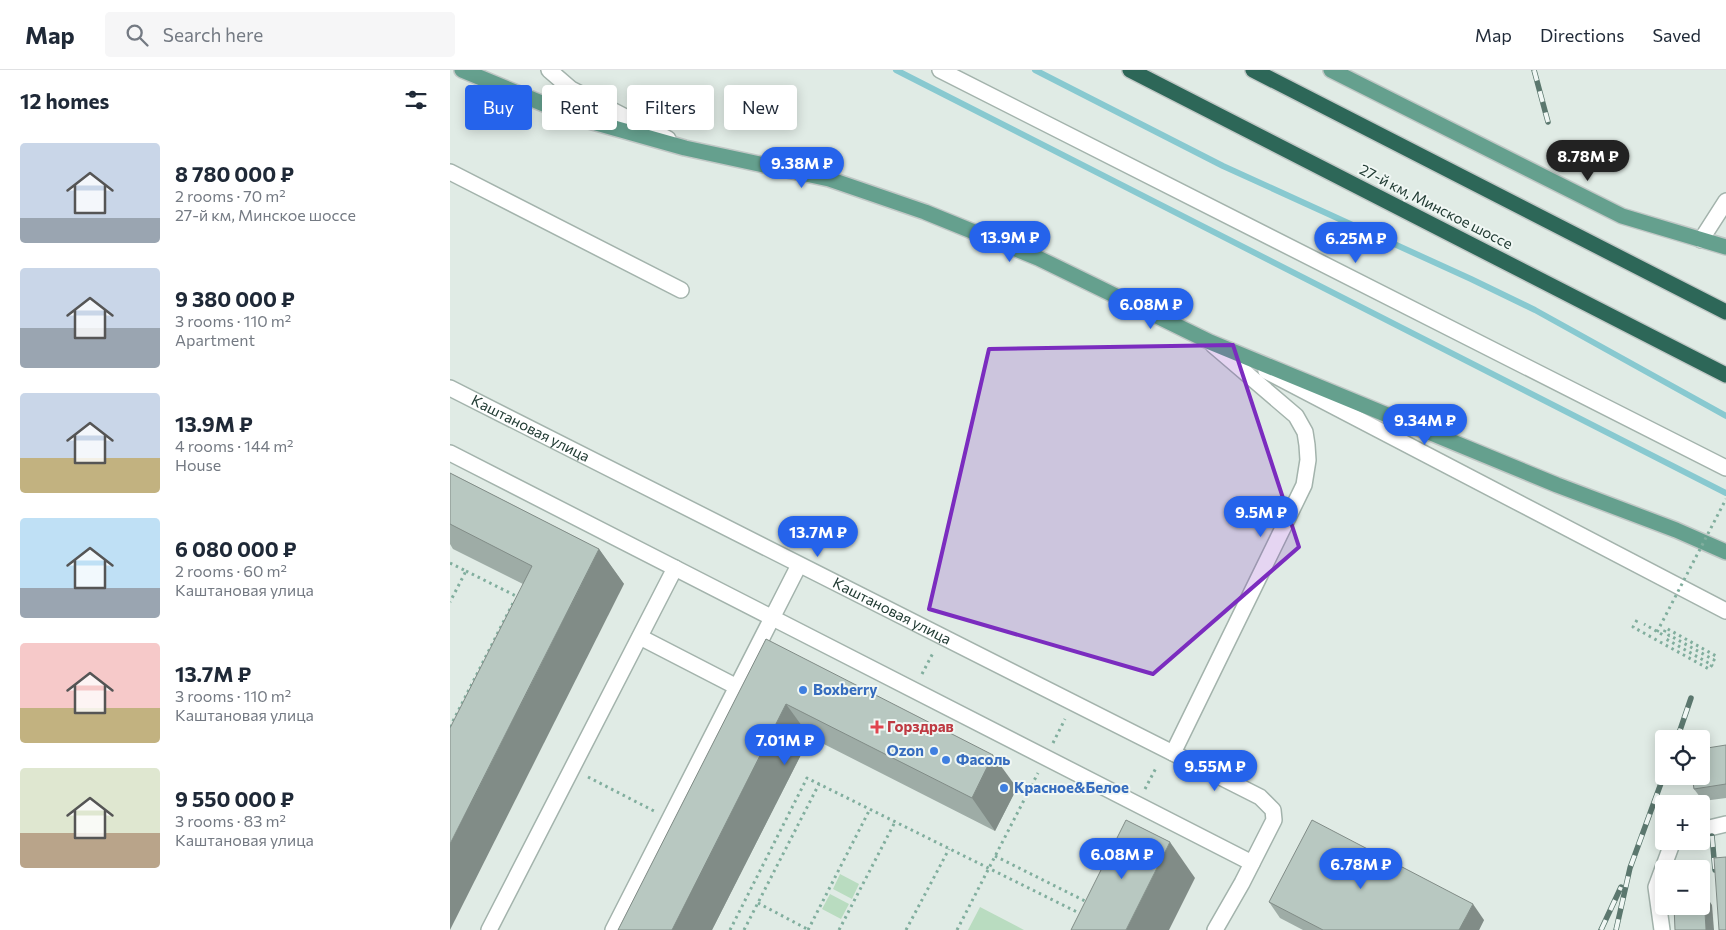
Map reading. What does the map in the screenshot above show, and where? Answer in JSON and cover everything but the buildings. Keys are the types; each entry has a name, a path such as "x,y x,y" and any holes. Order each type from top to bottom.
{"highway":[{"name":"27-й км, Минское шоссе","path":"1130,70 1726,375"},
{"path":"1253,70 1726,312"}],"main road":[{"path":"462,70 575,117 685,148 829,179 925,212 1038,258 1210,342 1557,485 1676,530 1726,552"},
{"path":"1264,70 1301,94"},
{"path":"1331,70 1622,216 1726,247"}],"street":[{"path":"549,70 571,90 685,148"},
{"path":"940,70 1726,468"},
{"path":"450,172 681,290"},
{"path":"1701,240 1726,201"},
{"path":"1210,342 1726,611"},
{"path":"1173,753 1304,485 1308,460 1305,432 1296,416 1210,342"},
{"name":"Каштановая улица","path":"450,388 1260,797 1273,810 1274,820 1252,864"},
{"path":"450,453 1252,864 1215,930"},
{"path":"613,930 799,565"},
{"path":"488,930 675,568"},
{"path":"640,637 736,687"},
{"path":"1710,828 1726,824"},
{"path":"1662,930 1656,888 1670,850"}],"path":[{"path":"1657,632 1726,499"},
{"path":"450,563 524,600"},
{"path":"450,602 466,571"},
{"path":"450,727 517,596"},
{"path":"1637,620 1633,627 1709,670 1712,665 1666,640 1669,635 1714,660 1716,656 1666,628 1663,634 1644,624"},
{"path":"914,691 942,637"},
{"path":"492,644 500,647"},
{"path":"458,711 466,715"},
{"path":"572,769 670,819"},
{"path":"730,930 808,778 1082,915"},
{"path":"744,930 819,784"},
{"path":"956,930 1028,793"},
{"path":"758,903 808,930 870,809"},
{"path":"839,930 895,822"},
{"path":"906,930 949,848"},
{"path":"995,856 1088,902"},
{"path":"1078,922 1091,897"}],"highlighted area":[{"path":"1233,345 1299,547 1153,674 929,609 989,349"}],"green space":[{"path":"840,874 859,884 852,899 833,889"},
{"path":"830,894 849,904 841,919 822,909"},
{"path":"980,907 1024,930 968,930"}],"waterway":[{"path":"896,70 1726,493"},
{"path":"1035,70 1223,166 1535,310 1726,416"}],"railway":[{"path":"1534,70 1548,122"},
{"path":"1680,730 1691,698"},
{"path":"1616,930 1630,868 1660,785"},
{"path":"1712,836 1715,870"},
{"path":"1601,930 1621,887"}],"place":[{"name":"Boxberry","path":"803,690"},
{"name":"Горздрав","path":"877,727"},
{"name":"Ozon","path":"934,751"},
{"name":"Фасоль","path":"946,760"},
{"name":"Красное&Белое","path":"1004,788"}]}
